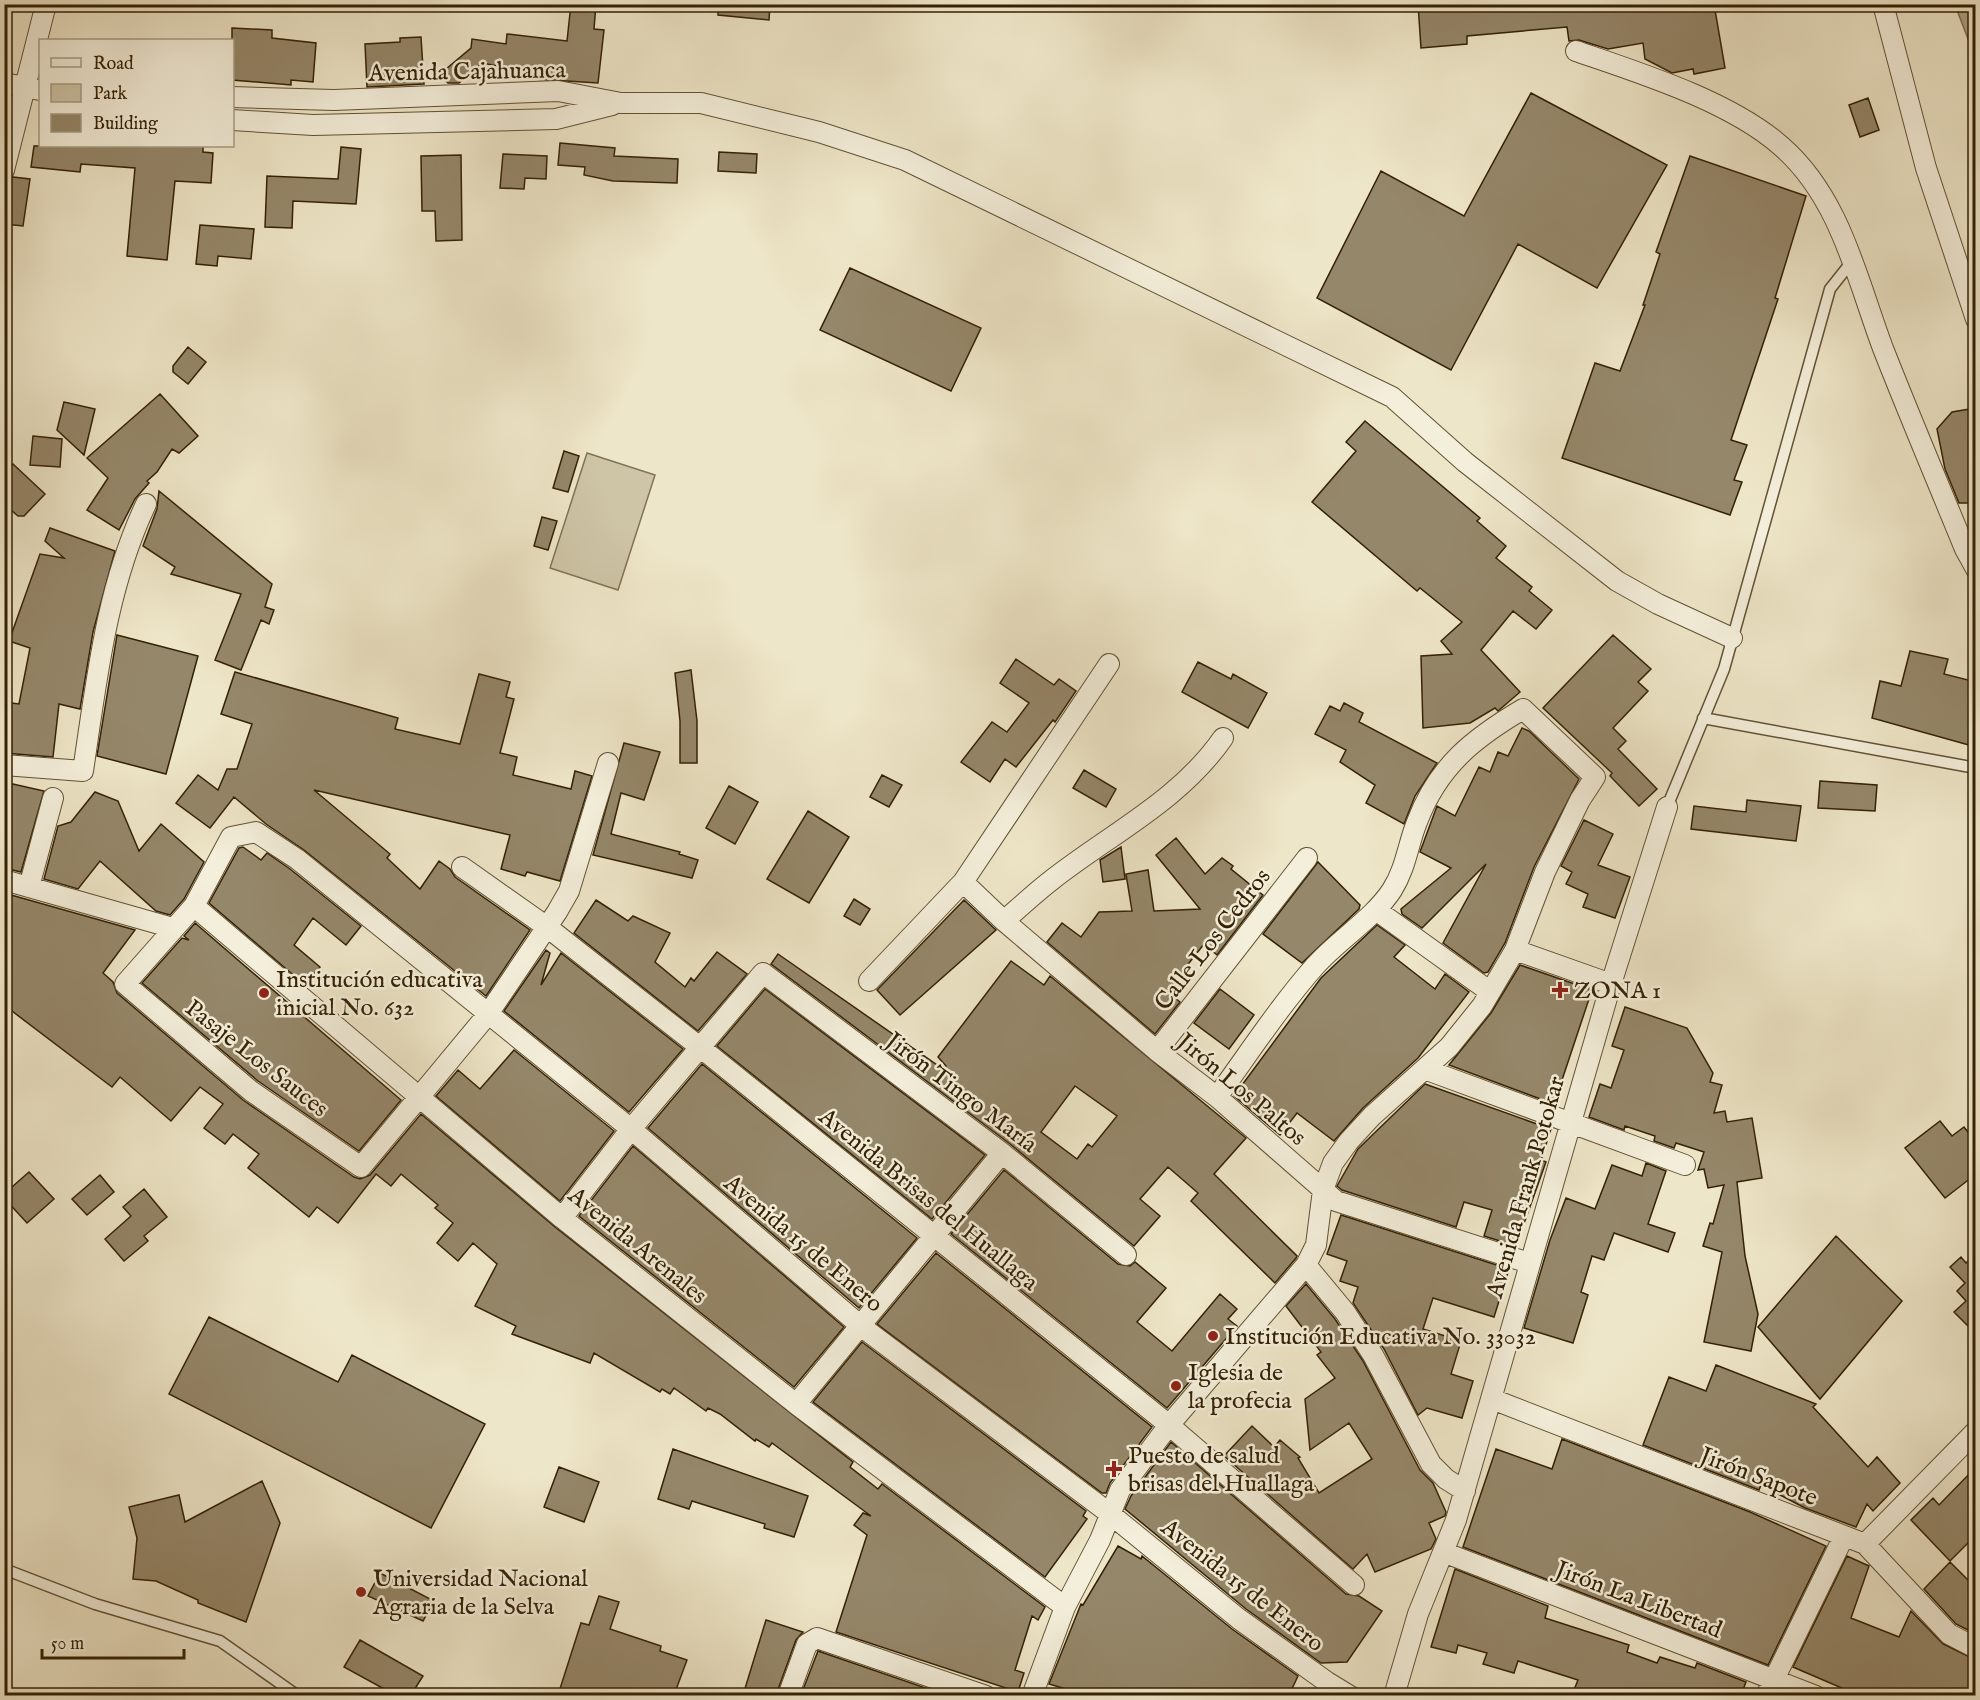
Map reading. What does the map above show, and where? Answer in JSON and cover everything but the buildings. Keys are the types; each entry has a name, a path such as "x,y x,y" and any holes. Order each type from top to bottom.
{"street":[{"path":"41,39 46,4"},
{"path":"1883,4 1926,168 1976,319"},
{"path":"4,170 33,89 39,50"},
{"path":"1576,51 1659,79 1765,134 1794,158 1816,186 1853,260 1884,349 1965,549 1976,569"},
{"path":"4,83 33,89"},
{"name":"Avenida Cajahuanca","path":"234,97 334,100 558,91 621,103 701,103 819,132 905,160 1392,397 1465,462 1617,581 1658,604 1732,638"},
{"path":"234,120 314,125 556,119 621,103"},
{"path":"4,765 83,771 100,653 116,579 127,544 146,504"},
{"path":"869,981 963,882 1109,664"},
{"path":"1032,1695 1065,1607 1100,1540 1120,1490 1169,1425 1306,1265 1316,1245 1323,1190 1333,1163 1349,1141 1396,1093 1427,1070 1469,1025 1515,950 1545,872 1580,801 1595,777 1523,709 1467,746 1443,772 1417,822 1408,855 1393,889 1376,910 1315,966 1217,1097"},
{"path":"1004,921 1054,878 1162,803 1212,754 1223,738"},
{"path":"420,1096 488,1014 569,891 608,763"},
{"path":"29,887 53,798"},
{"name":"Avenida Frank Potokar","path":"1394,1695 1418,1614 1464,1491 1570,1121 1667,807"},
{"name":"Avenida 15 de Enero","path":"194,906 231,837 256,832 297,859 631,1129 862,1327 1109,1513 1239,1618 1327,1682 1350,1695"},
{"name":"Calle Los Cedros","path":"1157,1051 1307,858"},
{"name":"Avenida Brisas del Huallaga","path":"462,867 547,927 701,1048 1169,1425 1354,1585"},
{"path":"4,880 173,928 194,906"},
{"name":"Jirón Los Paltos","path":"963,882 1004,921 1157,1051 1217,1097 1336,1201 1364,1212 1529,1263"},
{"name":"Avenida Arenales","path":"194,906 562,1218 796,1404 1065,1607"},
{"path":"1376,910 1489,991"},
{"name":"Pasaje Los Sauces","path":"173,928 125,984 251,1091 361,1167 420,1096"},
{"path":"1515,950 1611,984"},
{"name":"Jirón Tingo María","path":"701,1048 763,973 1002,1153 1126,1255"},
{"path":"562,1218 631,1129 701,1048"},
{"path":"1427,1070 1685,1165"},
{"path":"796,1404 862,1327 1002,1153"},
{"path":"1306,1265 1345,1312 1367,1347 1431,1464 1446,1479 1464,1491"},
{"name":"Jirón Sapote","path":"1492,1399 1865,1544 1949,1634 1973,1642"},
{"path":"1865,1544 1976,1431"},
{"path":"1771,1687 1844,1536"},
{"name":"Jirón La Libertad","path":"1443,1552 1771,1687 1816,1695"},
{"path":"788,1695 807,1644 817,1638 986,1695"}],"lane":[{"path":"1667,807 1724,669 1830,289 1853,260"},
{"path":"1703,718 1976,768"},
{"path":"4,1569 95,1604 220,1641 298,1695"}],"green space":[{"path":"587,453 655,475 618,590 550,568"}],"shaded area":[{"path":"1955,5 1975,5 1975,57"}],"place":[{"name":"ZONA 1","path":"1560,990"},
{"name":"Institución educativa inicial No. 632","path":"264,993"},
{"name":"Institución Educativa No. 33032","path":"1213,1336"},
{"name":"Iglesia de la profecia","path":"1176,1386"},
{"name":"Puesto de salud brisas del Huallaga","path":"1114,1469"},
{"name":"Universidad Nacional Agraria de la Selva","path":"361,1592"}]}
